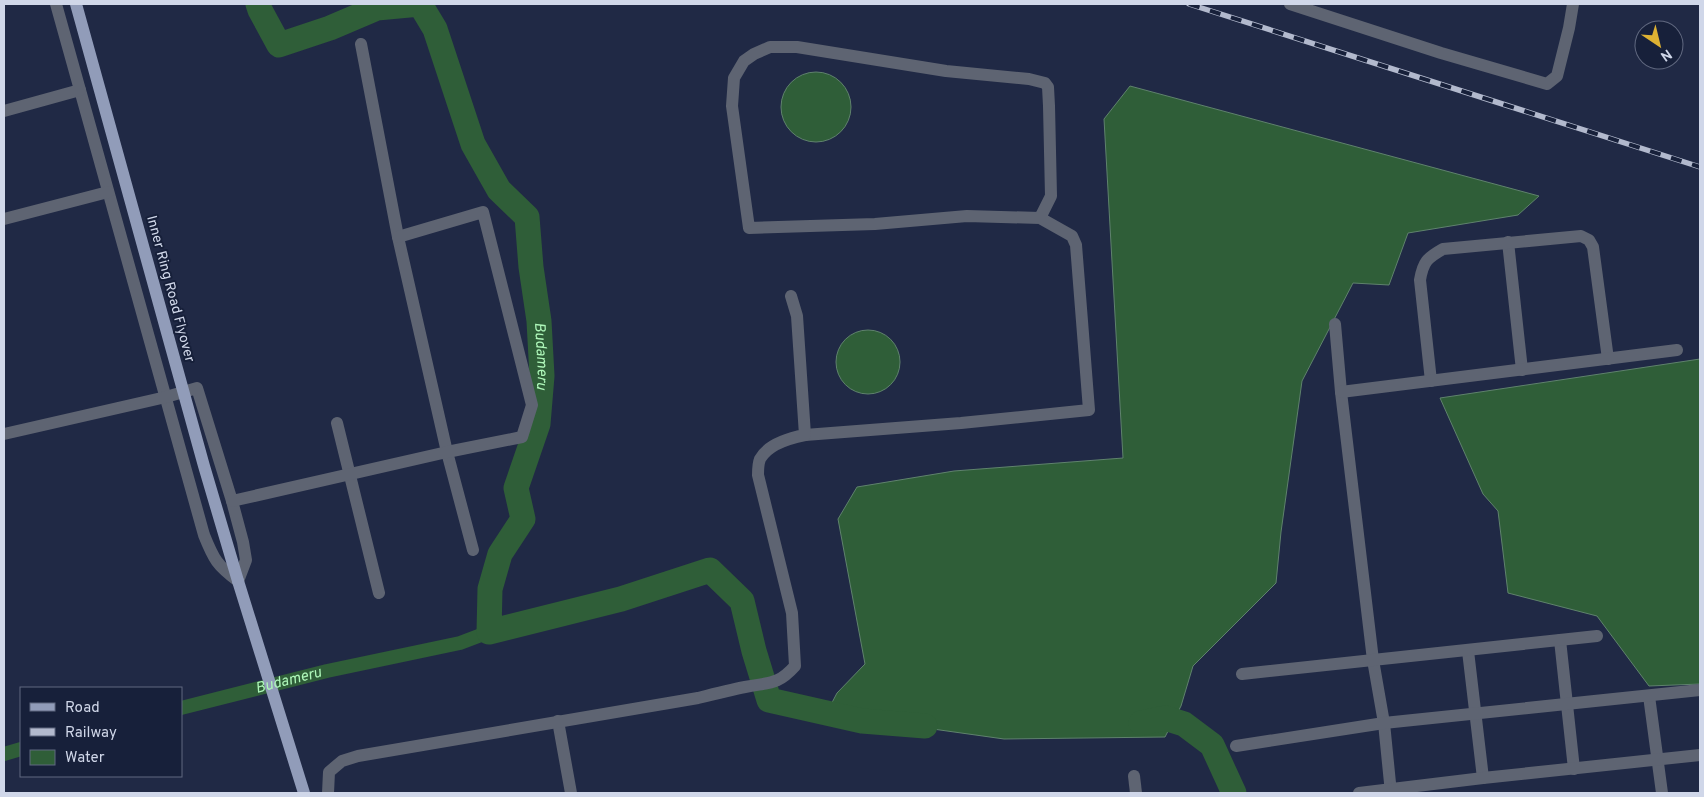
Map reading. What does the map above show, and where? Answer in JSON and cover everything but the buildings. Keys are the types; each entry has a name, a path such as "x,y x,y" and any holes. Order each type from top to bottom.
{"main road":[{"name":"Inner Ring Road Flyover","path":"76,4 204,466 304,793"}],"street":[{"path":"4,434 166,397 197,388 232,502 246,560 238,581 220,567 211,552 204,534 166,397 108,192 56,4"},
{"path":"1290,4 1440,53 1547,84 1557,76 1573,4"},
{"path":"361,44 398,237 447,452 473,550"},
{"path":"328,793 329,772 342,761 358,756 698,698 747,686 771,684 786,676 795,666 792,613 758,475 759,461 765,452 781,442 792,437 805,435 961,423 1089,410 1076,246 1072,236 1040,218 967,216 875,224 749,228 732,106 734,78 744,61 770,47 797,48 946,71 1029,78 1045,83 1048,87 1051,196 1040,218"},
{"path":"4,111 80,90"},
{"path":"4,219 108,192"},
{"path":"232,502 447,452 522,437 532,405 483,212 398,237"},
{"path":"1431,381 1420,280 1423,265 1431,255 1443,248 1581,236 1589,240 1593,247 1608,359"},
{"path":"1508,242 1522,370"},
{"path":"791,296 797,316 805,435"},
{"path":"1335,324 1372,660 1384,723 1390,791"},
{"path":"1341,392 1676,350"},
{"path":"337,423 378,593"},
{"path":"1242,674 1596,636"},
{"path":"1560,640 1574,769"},
{"path":"1468,651 1483,778"},
{"path":"1236,746 1384,723 1700,690"},
{"path":"1649,696 1662,793"},
{"path":"558,722 571,793"},
{"path":"1359,793 1700,755"},
{"path":"1134,776 1136,793"}],"water":[{"path":"823,72 836,78 845,87 849,93 851,107 849,121 841,132 830,140 809,142 802,140 791,132 783,121 781,100 783,93 791,82 802,74"},
{"path":"1130,86 1539,196 1518,215 1408,233 1389,285 1353,283 1302,381 1281,532 1276,583 1193,666 1181,706 1165,737 1004,739 826,714 837,693 865,664 838,519 857,487 954,471 1123,458 1104,119"},
{"path":"868,330 886,335 891,339 895,344 900,362 895,380 891,385 886,389 868,394 850,389 845,385 841,380 836,362 841,344 845,339 850,335"},
{"path":"1700,359 1700,684 1649,686 1597,616 1508,593 1498,511 1483,494 1440,398"}],"waterway":[{"name":"Budameru","path":"258,4 279,45 330,28 377,8 420,4 435,29 473,144 499,190 527,217 531,267 539,321 542,376 538,424 516,488 523,519 500,554 490,589 489,632 621,599 710,570 742,601 754,651 769,700 862,721 925,726"},
{"name":"Budameru","path":"182,708 327,671 460,643 489,632"},
{"path":"1141,723 1165,718 1184,724 1212,745 1234,793"},
{"name":"Budameru","path":"4,754 20,749"}],"railway":[{"path":"1189,4 1700,167"}]}
